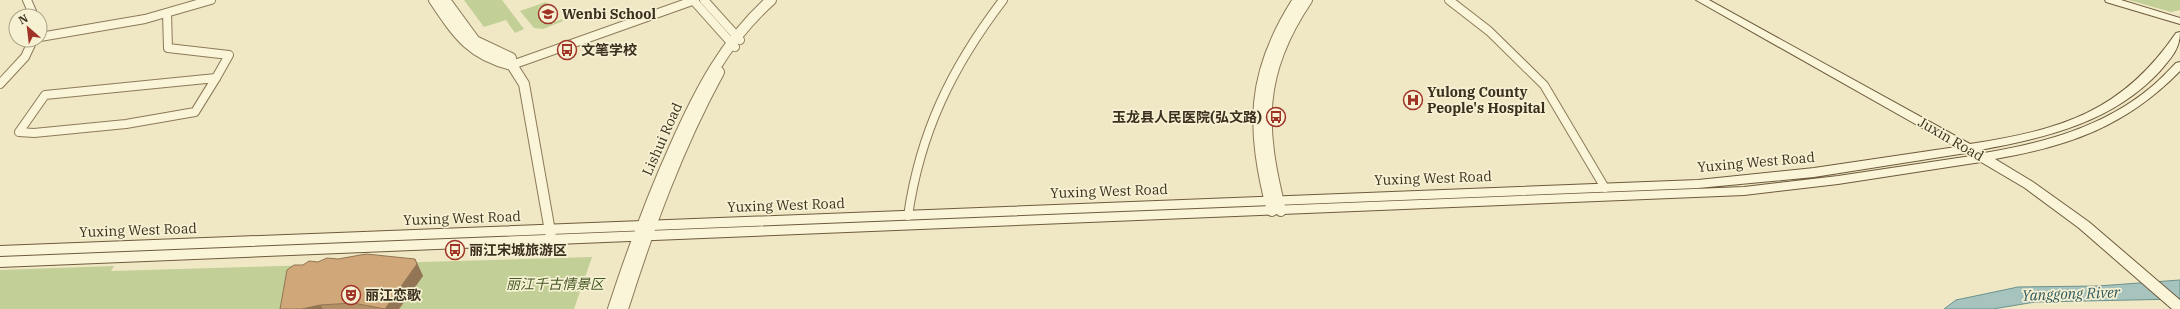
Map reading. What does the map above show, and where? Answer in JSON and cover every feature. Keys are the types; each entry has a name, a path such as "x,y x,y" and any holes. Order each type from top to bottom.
{"main road":[{"name":"Juxin Road","path":"1692,0 1973,154"},
{"name":"Juxin Road","path":"1701,0 1973,154 2024,187 2061,214 2143,280 2174,308"},
{"path":"2110,0 2180,21"},
{"name":"Yuxing West Road","path":"643,232 908,216 1736,192 1850,179 1973,154 2080,120 2110,106 2136,88 2156,68 2180,35"},
{"name":"Yuxing West Road","path":"0,262 550,236 1275,206 1698,184 1774,178 1973,154 2058,141 2110,121 2125,113 2151,95 2180,65"},
{"name":"Yuxing West Road","path":"0,251 550,236"}],"street":[{"path":"48,36 167,14 211,0"},
{"path":"434,0 466,45 484,55 512,65 694,0 735,41"},
{"path":"445,0 471,38 485,48 511,58 512,65 524,84 550,236"},
{"path":"512,65 528,55 681,0"},
{"path":"704,0 735,41"},
{"name":"Lishui Road","path":"613,309 643,232 668,161 698,96 746,23 771,0"},
{"name":"Lishui Road","path":"735,41 779,0"},
{"path":"908,216 914,178 937,109 968,48 1002,0"},
{"path":"1275,206 1258,142 1260,89 1265,62 1272,44 1284,20 1298,0"},
{"path":"1275,206 1267,142 1268,90 1279,46 1291,22 1307,0"},
{"path":"1449,0 1494,35 1544,85 1605,188"},
{"path":"167,14 168,48 229,55 216,78 195,112 126,124 34,133 19,132 45,95 216,78"},
{"path":"0,84 25,57 29,48"},
{"name":"Lishui Road","path":"623,309 643,232"}],"green space":[{"path":"464,0 502,0 524,29 515,33 506,20 484,27"},
{"path":"2129,0 2180,0 2180,10 2171,12"},
{"path":"546,2 550,6 545,9 555,22 562,19 563,21 543,29 534,28 520,11"},
{"name":"丽江千古情景区","path":"592,257 574,309 0,309 0,270 114,266 111,271"}],"water":[{"name":"Yanggong River","path":"2180,280 2180,299 2035,302 1993,309 1944,309 1956,300 2018,287 2098,286"}],"building":[{"name":"丽江恋歌","path":"366,254 415,259 417,264 385,309 353,303 320,305 302,309 280,309 287,270 294,265 303,265 309,261 318,262 327,258 338,259"}],"place":[{"name":"Wenbi School","path":"548,14"},
{"name":"文笔学校","path":"567,50"},
{"name":"Yulong County People's Hospital","path":"1413,100"},
{"name":"玉龙县人民医院(弘文路)","path":"1276,117"},
{"name":"丽江宋城旅游区","path":"455,250"},
{"name":"丽江恋歌","path":"351,295"}]}
